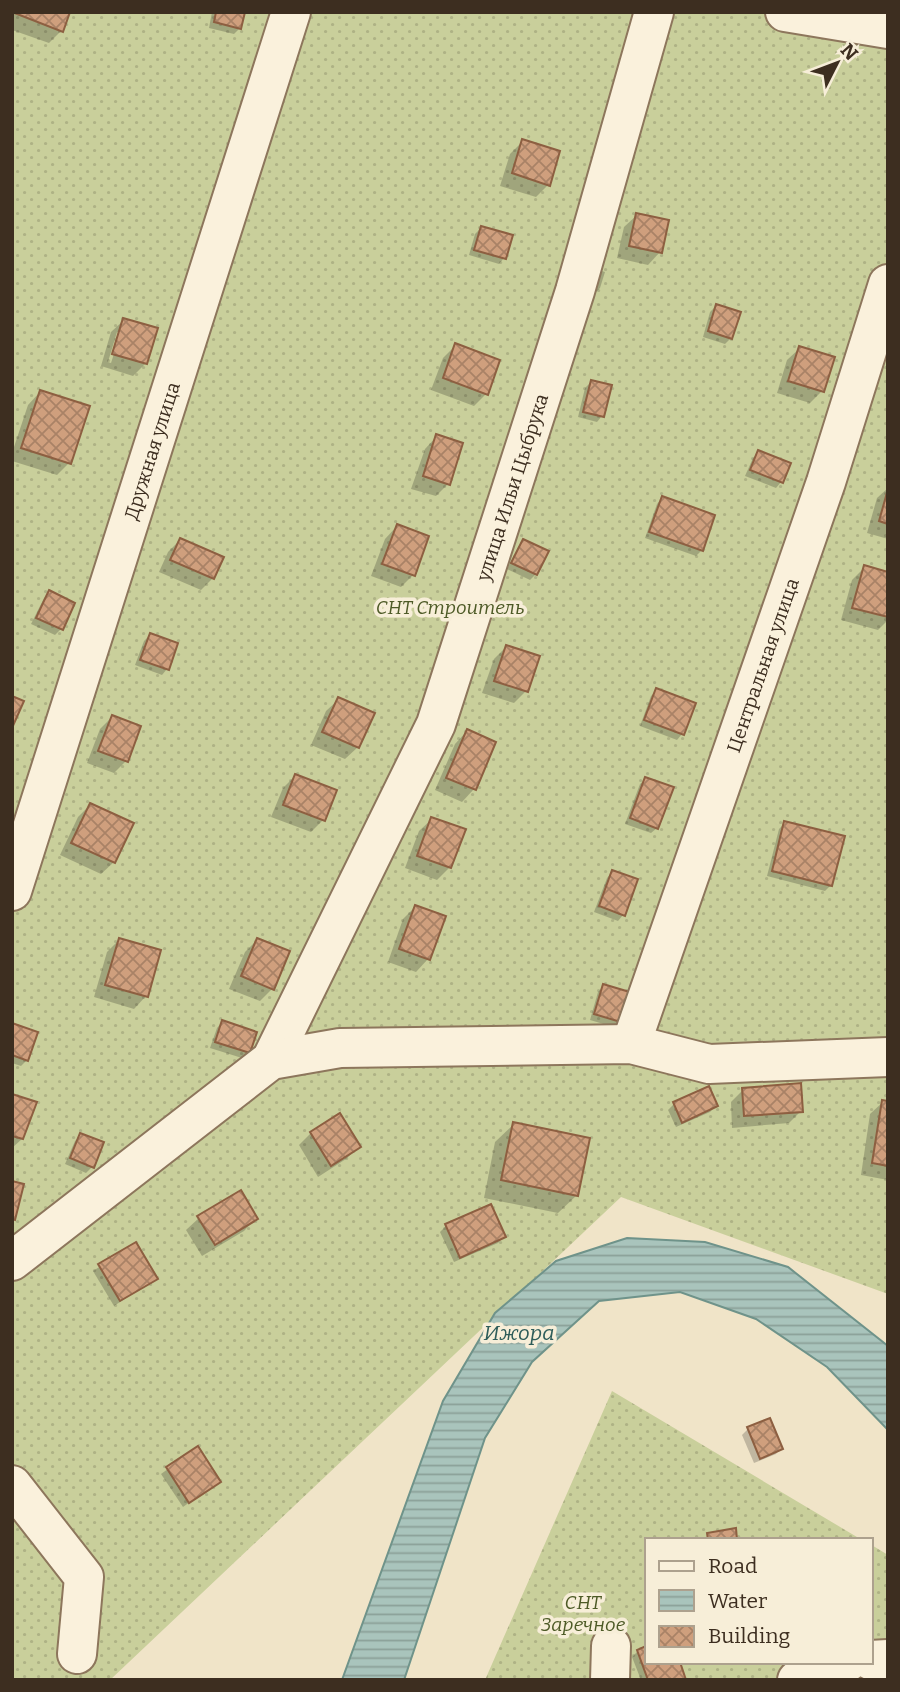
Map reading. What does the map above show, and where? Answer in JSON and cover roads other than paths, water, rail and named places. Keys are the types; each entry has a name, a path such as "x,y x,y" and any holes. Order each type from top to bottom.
{"street":[{"name":"Дружная улица","path":"12,891 291,12"},
{"name":"улица Ильи Цыбрука","path":"271,1060 436,724 575,291 654,12"},
{"path":"785,12 888,29"},
{"name":"Центральная улица","path":"631,1044 826,482 888,284"},
{"path":"12,1261 271,1060 340,1048 631,1044 709,1064 888,1057"},
{"path":"12,1485 84,1577 77,1654"},
{"path":"797,1680 833,1664"}],"water":[{"name":"Ижора","path":"627,1238 705,1242 788,1267 888,1346 888,1430 827,1367 756,1319 680,1292 599,1301 532,1362 485,1438 404,1680 342,1680 443,1401 495,1313 556,1261"}],"park label":[{"name":"СНТ Строитель","path":"450,607"},
{"name":"СНТ Заречное","path":"583,1613"}]}
